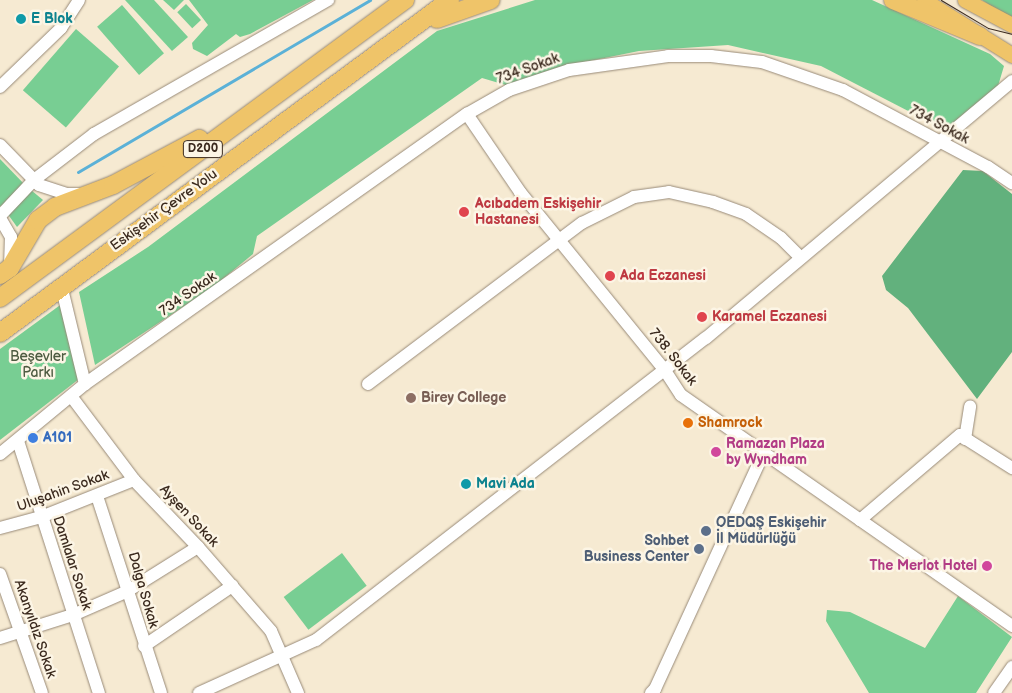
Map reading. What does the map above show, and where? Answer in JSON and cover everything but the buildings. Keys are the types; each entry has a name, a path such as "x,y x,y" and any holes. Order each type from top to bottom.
{"highway":[{"name":"Eskişehir Çevre Yolu","path":"0,298 405,0"},
{"name":"Eskişehir Çevre Yolu","path":"0,333 395,43 450,0"},
{"path":"395,43 446,14 491,0"},
{"path":"893,0 980,36"},
{"path":"5,272 38,220 55,207 93,193 157,164 199,139 231,128"}],"main road":[{"path":"924,0 1012,55"},
{"path":"964,0 1012,25"}],"street":[{"path":"0,87 61,28 79,0"},
{"path":"5,272 11,237 0,217 34,180 94,134 328,0"},
{"name":"734 Sokak","path":"0,454 85,384 467,114 508,90 569,70 668,56 710,56 762,62 843,90 936,142 988,167 1012,183"},
{"path":"199,693 284,657 316,640 664,369 801,258 936,142 1012,81"},
{"name":"738. Sokak","path":"467,114 558,241 664,369 682,395 1012,626"},
{"path":"0,145 34,180 50,190 67,194 93,193"},
{"path":"368,384 558,241 607,207 634,197 669,192 713,202 746,214 780,238 801,258"},
{"path":"62,289 85,384"},
{"name":"Ayşen Sokak","path":"71,396 134,480 198,547 271,631 284,657 298,693"},
{"path":"965,439 970,406"},
{"path":"860,520 960,436 1012,468"},
{"name":"Damlalar Sokak","path":"18,441 98,693"},
{"path":"651,693 655,689 764,452"},
{"name":"Uluşahin Sokak","path":"0,528 41,518 134,480"},
{"name":"Dalga Sokak","path":"97,496 123,569 126,592 160,693"},
{"path":"0,638 73,615 126,592 198,547"},
{"name":"Akanyıldız Sokak","path":"0,574 42,693"},
{"path":"144,646 232,586"},
{"path":"994,693 1012,667"}],"green space":[{"path":"125,0 154,0 188,37 172,51"},
{"path":"163,0 184,0 174,10"},
{"path":"189,0 313,0 250,34 240,37 236,34 207,56 193,49 192,43 208,25"},
{"path":"535,0 872,0 990,54 1004,66 998,86 945,130 821,66 728,45 639,51 570,65 509,86 482,78 257,236 253,254 213,287 95,365 79,292 148,247 437,31"},
{"path":"982,0 1012,0 1012,19 1009,18"},
{"path":"186,4 201,20 192,28 177,12"},
{"path":"122,5 164,53 139,75 97,27"},
{"path":"76,29 119,66 66,128 23,90"},
{"path":"0,159 26,186 4,209 0,206"},
{"path":"963,170 983,171 1012,194 1012,352 977,399 908,308 886,290 882,276"},
{"path":"31,190 43,200 17,227 7,213"},
{"name":"Beşevler Parkı","path":"63,303 79,379 0,440 0,349"},
{"path":"342,553 367,586 308,630 284,597"},
{"path":"958,596 1012,637 976,693 869,693 826,621 827,610 850,612 925,648"}],"waterway":[{"path":"78,172 370,0"}],"tram line":[{"path":"941,0 988,28 1012,34"}],"place":[{"name":"E Blok","path":"21,19"},
{"name":"Acıbadem Eskişehir Hastanesi","path":"464,212"},
{"name":"Ada Eczanesi","path":"610,276"},
{"name":"Karamel Eczanesi","path":"702,317"},
{"name":"Birey College","path":"411,398"},
{"name":"Shamrock","path":"688,423"},
{"name":"A101","path":"33,438"},
{"name":"Ramazan Plaza by Wyndham","path":"716,452"},
{"name":"Mavi Ada","path":"466,484"},
{"name":"OEDQŞ Eskişehir İl Müdürlüğü","path":"706,531"},
{"name":"Sohbet Business Center","path":"699,549"},
{"name":"The Merlot Hotel","path":"987,566"}]}
